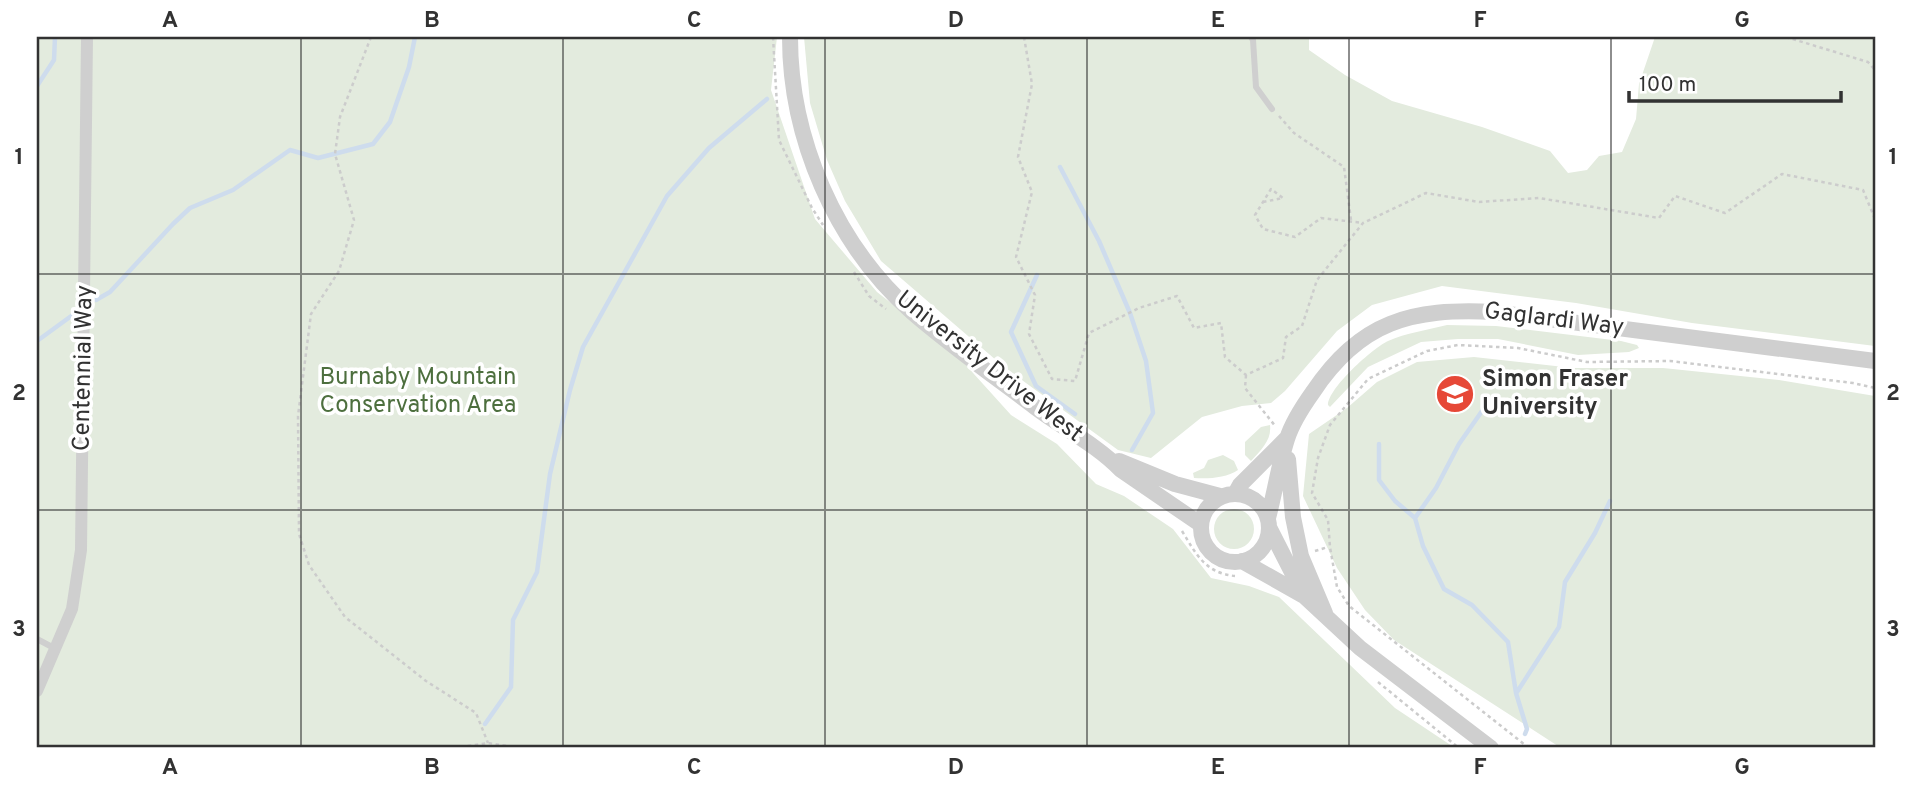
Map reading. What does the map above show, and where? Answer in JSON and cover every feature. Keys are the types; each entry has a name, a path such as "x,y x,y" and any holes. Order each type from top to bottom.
{"street":[{"name":"Centennial Way","path":"37,691 72,609 81,551 87,37"},
{"name":"University Drive West","path":"790,37 795,104 804,139 821,186 860,254 911,312 1061,426 1110,458 1121,470 1200,523"},
{"name":"Gaglardi Way","path":"1228,495 1255,473 1276,447 1282,433 1340,355 1368,335 1400,319 1437,311 1493,312 1541,317 1875,361"},
{"name":"Gaglardi Way","path":"1269,523 1282,433"},
{"path":"1282,433 1301,556 1327,618"},
{"name":"University Drive West","path":"1110,458 1127,462 1175,484 1228,495"},
{"path":"1269,523 1268,540 1262,550 1253,558 1231,562 1212,553 1205,545 1200,523 1206,507 1228,495 1256,500 1264,508 1304,596"},
{"path":"1242,561 1304,596 1392,674 1491,748"}],"lane":[{"path":"1251,37 1256,86 1272,108"},
{"path":"37,639 54,648"}],"path":[{"path":"371,37 340,117 335,154 354,220 338,271 311,314 298,416 299,534 309,565 345,617 426,681 476,713 488,743"},
{"path":"1024,37 1032,84 1018,157 1032,192 1016,257 1035,295 1029,334 1052,379 1074,381 1089,333 1139,308 1177,296 1194,328 1221,323 1225,357 1246,375"},
{"path":"1786,37 1868,62 1875,70"},
{"path":"1272,108 1294,133 1344,166 1351,221"},
{"path":"1246,375 1283,358 1286,337 1302,326 1317,280 1363,223 1426,193 1479,202 1539,198 1659,218 1675,196 1725,213 1782,174 1863,190 1875,219"},
{"path":"1263,202 1283,198 1271,189 1263,202 1255,215 1263,229 1295,237 1321,218 1363,223"},
{"path":"1528,748 1349,606 1338,587 1328,520 1312,493 1318,458 1330,425 1368,379 1427,351 1458,345 1518,348 1587,362 1670,361 1875,387"},
{"path":"1246,375 1245,388 1282,433"},
{"path":"454,748 488,743 521,748"}],"green space":[{"name":"Burnaby Mountain Conservation Area","path":"37,37 777,37 771,90 815,219 877,292 955,353 1011,415 1057,444 1096,484 1124,496 1173,529 1211,578 1249,586 1279,597 1395,708 1455,748 37,748"},
{"path":"804,37 1309,37 1309,50 1345,75 1392,101 1482,127 1550,151 1568,173 1587,170 1599,156 1622,152 1636,119 1639,84 1655,37 1875,37 1875,346 1692,323 1576,303 1442,286 1372,305 1337,331 1285,391 1271,403 1242,406 1202,417 1151,458 1118,450 1004,367 881,261 845,201 827,160 810,103"},
{"path":"1447,325 1496,326 1621,341 1639,348 1629,352 1578,355 1498,339 1421,342 1368,367 1330,407 1328,405 1343,379 1381,345 1402,336"},
{"path":"1474,357 1573,368 1663,368 1779,380 1875,396 1875,748 1561,748 1394,640 1365,610 1337,568 1303,496 1309,434 1347,408 1377,382 1417,362"},
{"path":"1270,425 1268,440 1251,461 1245,455 1245,442 1261,427"},
{"path":"1223,455 1234,461 1238,470 1217,477 1194,478 1193,473 1204,468 1208,460"},
{"path":"1234,509 1248,515 1254,529 1248,543 1234,549 1220,543 1214,529 1220,515"}],"waterway":[{"path":"37,86 54,60 55,37"},
{"path":"96,300 110,292 190,208 233,190 290,150 318,158 373,144 390,122 409,67 415,37"},
{"path":"485,724 511,687 513,620 537,572 550,474 583,347 667,196 709,148 767,99"},
{"path":"1060,167 1099,241 1130,313 1146,361 1153,413 1132,450"},
{"path":"1037,275 1011,332 1036,386 1075,414"},
{"path":"37,341 74,314"},
{"path":"1415,518 1436,488 1459,444 1489,401"},
{"path":"1379,444 1379,480 1395,501 1415,518 1423,546 1444,589 1472,605 1508,642 1516,693 1527,729 1525,734"},
{"path":"1517,692 1559,627 1565,582 1595,533 1610,501"}],"place":[{"name":"Simon Fraser University","path":"1455,394"}]}
